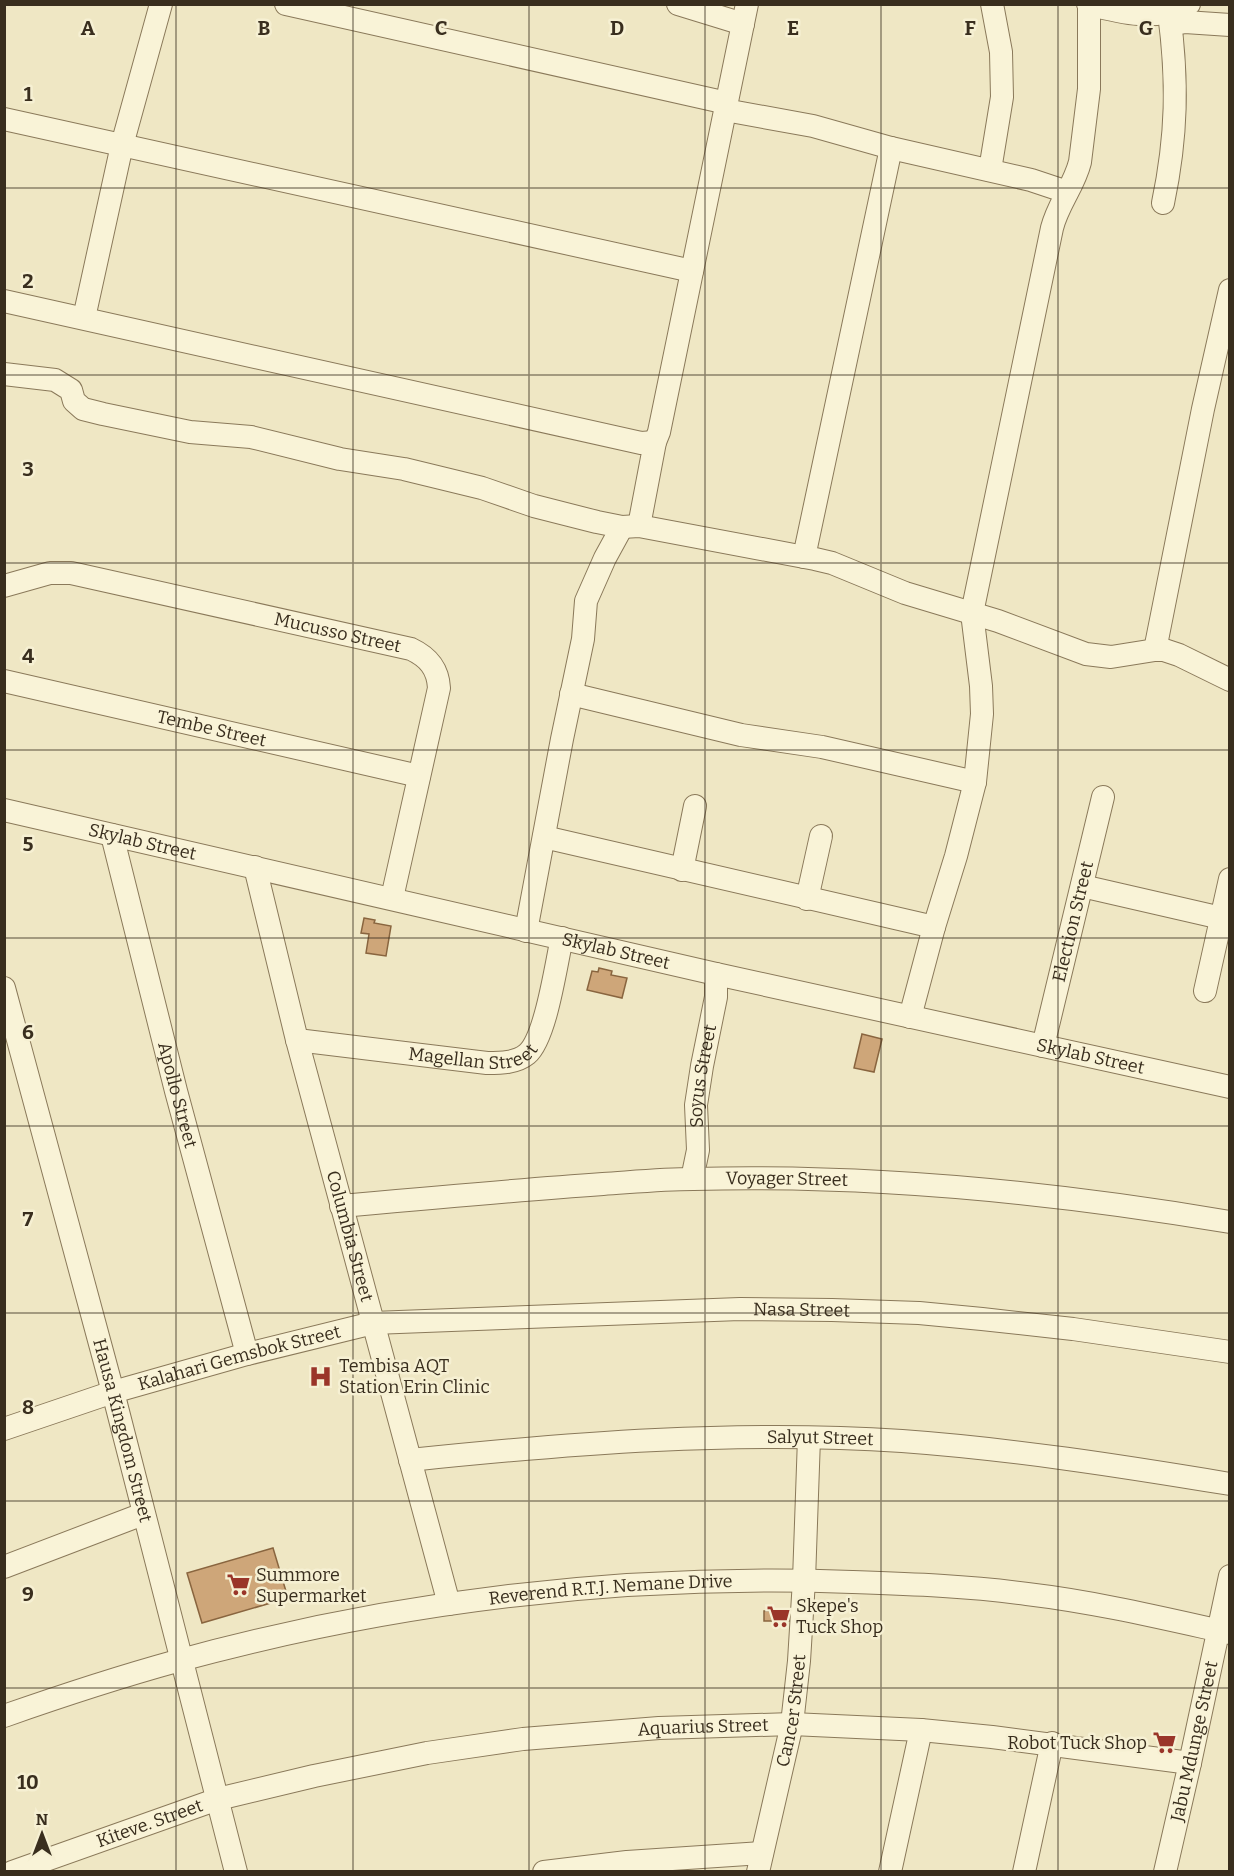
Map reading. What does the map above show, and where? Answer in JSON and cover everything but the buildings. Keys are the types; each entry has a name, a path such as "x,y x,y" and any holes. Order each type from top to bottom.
{"street":[{"path":"84,318 122,145 161,4"},
{"path":"286,4 726,107 762,118 802,123 891,148 990,170 1067,192"},
{"path":"526,931 583,639 586,601 605,558 630,526 659,432 745,14 678,4"},
{"path":"990,170 1002,89 1001,52 992,4"},
{"path":"910,1017 975,782 982,714 972,613 1052,228 1058,207 1078,172 1080,162 1087,108 1089,5 1136,15 1176,14 1185,22 1230,25"},
{"path":"1163,203 1176,117 1176,14"},
{"path":"4,119 692,272"},
{"path":"804,557 891,148"},
{"path":"1155,650 1203,409 1230,290"},
{"path":"4,301 641,443 655,442"},
{"path":"4,374 55,380 71,390 78,405 96,413 190,432 251,437 340,459 416,471 482,488 545,509 832,563 905,593 972,613 1093,655 1123,656 1155,650 1179,655 1230,680"},
{"name":"Mucusso Street","path":"4,586 50,573 71,573 411,649 429,660 439,678 439,688 392,898"},
{"name":"Tembe Street","path":"4,681 419,776"},
{"path":"571,694 741,735 832,750 975,782"},
{"name":"Election Street","path":"1043,1046 1103,797"},
{"path":"681,870 695,806"},
{"name":"Skylab Street","path":"4,810 716,974 1230,1087"},
{"name":"Apollo Street","path":"112,836 176,1091 247,1354"},
{"path":"807,899 821,836"},
{"path":"544,837 934,927"},
{"name":"Columbia Street","path":"255,867 297,1040 449,1604"},
{"path":"1205,991 1226,919 1230,879"},
{"path":"1082,886 1226,919"},
{"name":"Magellan Street","path":"297,1040 487,1063 504,1063 519,1059 528,1053 541,1032 562,938"},
{"name":"Soyus Street","path":"692,1179 698,1150 696,1105 716,997 716,974"},
{"name":"Hausa Kingdom Street","path":"4,988 113,1392 236,1872"},
{"name":"Voyager Street","path":"341,1206 530,1189 692,1179 812,1179 933,1184 1047,1195 1230,1222"},
{"name":"Nasa Street","path":"373,1323 729,1309 832,1310 919,1313 993,1320 1230,1352"},
{"name":"Kalahari Gemsbok Street","path":"4,1429 113,1392 247,1354 373,1323"},
{"name":"Salyut Street","path":"410,1460 606,1443 753,1437 809,1438 901,1441 1017,1452 1100,1462 1230,1484"},
{"name":"Cancer Street","path":"760,1862 792,1724 804,1580 809,1438"},
{"path":"4,1567 143,1514"},
{"name":"Jabu Mdunge Street","path":"1165,1872 1224,1632 1230,1576"},
{"name":"Reverend R.T.J. Nemane Drive","path":"4,1716 182,1659 314,1628 449,1604 529,1594 657,1583 804,1580 931,1585 1027,1594 1143,1613 1224,1632"},
{"name":"Aquarius Street","path":"218,1799 427,1753 523,1739 659,1728 792,1724 921,1730 1052,1743 1190,1763"},
{"path":"890,1872 921,1730"},
{"path":"1024,1872 1052,1743"},
{"name":"Kiteve. Street","path":"12,1872 218,1799"},
{"path":"544,1872 627,1862 760,1862"}],"place":[{"name":"Tembisa AQT Station Erin Clinic","path":"321,1376"},
{"name":"Summore Supermarket","path":"238,1585"},
{"name":"Skepe's Tuck Shop","path":"778,1616"},
{"name":"Robot Tuck Shop","path":"1165,1743"}]}
